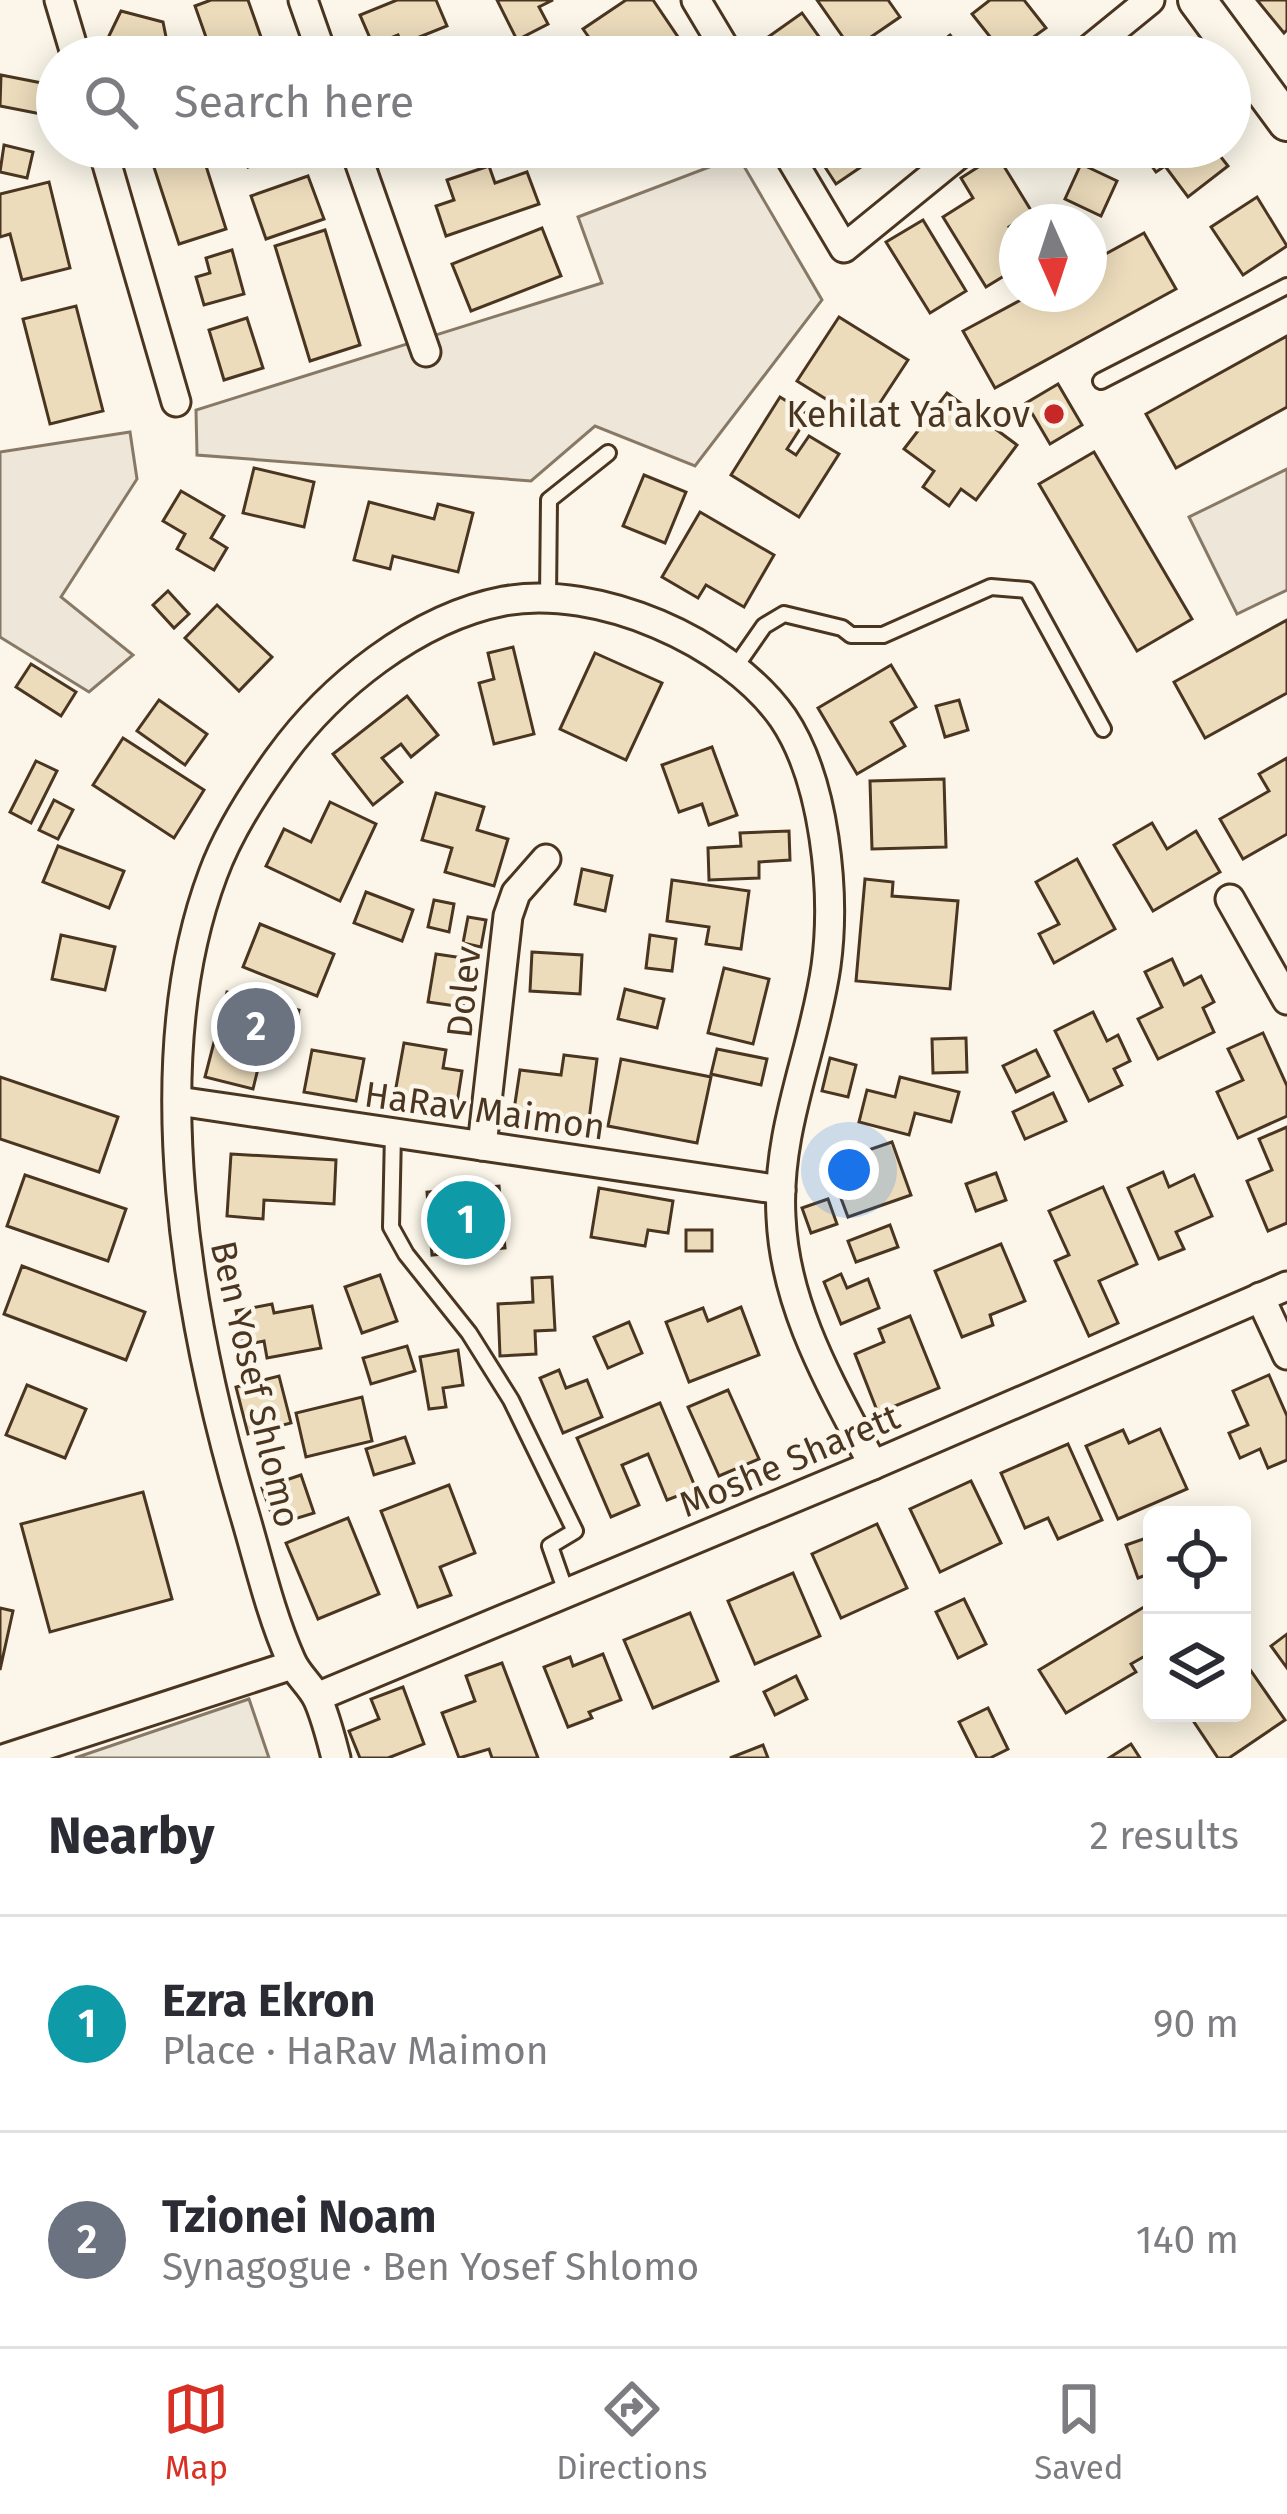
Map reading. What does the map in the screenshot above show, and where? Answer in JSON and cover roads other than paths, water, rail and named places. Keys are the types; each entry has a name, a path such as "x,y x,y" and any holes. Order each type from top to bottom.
{"street":[{"path":"59,0 70,36"},
{"path":"303,0 316,36"},
{"path":"696,0 717,36"},
{"path":"1105,36 1150,0"},
{"path":"1197,0 1224,36"},
{"path":"1251,72 1286,119"},
{"path":"108,168 176,402"},
{"path":"361,168 426,352"},
{"path":"796,168 844,248 942,168"},
{"name":"Ben Yosef Shlomo","path":"337,1758 317,1697 292,1665 227,1453 206,1357 185,1241 178,1101 185,983 212,876 233,829 300,728 369,668 457,614 507,601 548,598 609,608 703,644 752,683 783,718 802,754 818,801 825,855 826,965 792,1103 782,1190 785,1264 799,1315 873,1466"},
{"name":"Dolev","path":"482,1146 508,916 516,893 546,860"},
{"path":"1230,899 1287,1000"},
{"name":"HaRav Maimon","path":"178,1101 782,1190"},
{"name":"Moshe Sharett","path":"317,1697 873,1466 1287,1286"},
{"path":"1260,1297 1287,1355"},
{"path":"6,1758 292,1665"}],"lane":[{"path":"1101,381 1287,286"},
{"path":"548,598 549,500 608,453"},
{"path":"734,669 764,626 784,614 842,628 851,635 883,634 991,587 1027,590 1103,728"},
{"path":"393,1133 392,1227 406,1254 469,1333 511,1400 575,1532 550,1546 566,1592"}],"place":[{"name":"Kehilat Ya'akov","path":"1054,414"},
{"name":"Tzionei Noam","path":"256,1027"},
{"name":"Ezra Ekron","path":"466,1220"}]}
